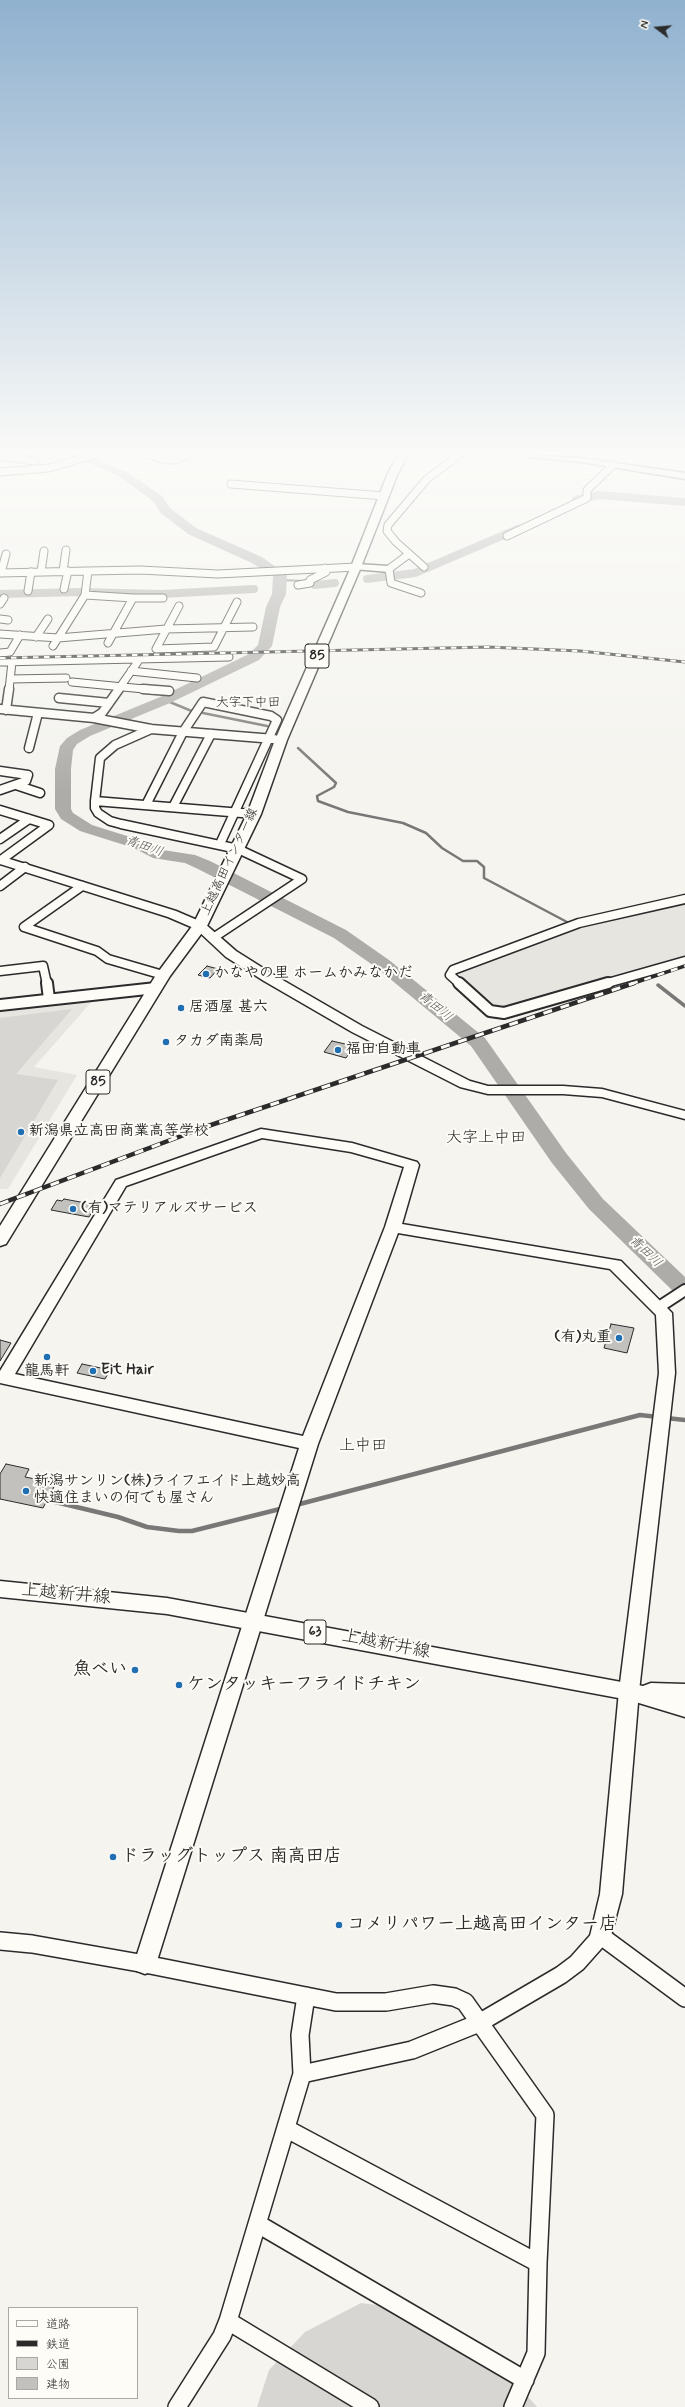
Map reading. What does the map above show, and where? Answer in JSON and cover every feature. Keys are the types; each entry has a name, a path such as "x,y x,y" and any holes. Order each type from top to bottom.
{"main road":[{"name":"上越高田インター線","path":"0,1240 160,982 200,926 254,814 281,740 356,567"},
{"name":"上越新井線","path":"0,1589 139,1602 253,1621 629,1691 685,1708"},
{"name":"上越新井線","path":"629,1691 685,1693"}],"street":[{"path":"40,572 41,567"},
{"path":"64,589 65,567"},
{"path":"0,573 140,570 218,574 346,567"},
{"path":"358,567 389,573"},
{"path":"389,573 395,567"},
{"path":"298,585 310,581 326,572 325,568"},
{"path":"53,646 85,595 88,571"},
{"path":"28,591 31,572"},
{"path":"389,573 391,583 414,589 421,593"},
{"path":"85,595 163,598"},
{"path":"108,643 133,598"},
{"path":"180,606 156,649 214,647 237,602"},
{"path":"0,619 8,620"},
{"path":"36,637 48,619"},
{"path":"0,634 58,638 166,629 253,627"},
{"path":"0,653 10,652 20,635"},
{"path":"0,662 229,657"},
{"path":"98,719 138,660"},
{"path":"12,662 3,710 98,719 151,729 281,740"},
{"path":"131,672 197,678"},
{"path":"10,679 69,680 120,687 169,691"},
{"path":"59,698 109,703"},
{"path":"146,805 183,732 203,702 271,716 276,720 266,738 220,844"},
{"path":"29,748 38,713"},
{"path":"151,729 115,745 104,753 97,764 94,801 98,813 110,821 220,844 236,854 302,880 213,938"},
{"path":"173,807 211,734"},
{"path":"0,772 28,775 26,781 0,790"},
{"path":"16,785 40,793"},
{"path":"94,801 254,814"},
{"path":"0,810 49,825 1,860"},
{"path":"0,839 29,819"},
{"path":"1,860 172,914 200,926 237,957 269,978 429,1068 472,1087 506,1091 563,1090 602,1093 685,1115"},
{"path":"0,886 25,868"},
{"path":"82,886 24,927 97,951 108,959 160,982"},
{"path":"685,900 579,923 459,967 453,970 450,975 490,1011 504,1013 685,961"},
{"path":"0,971 43,966 45,969 49,999"},
{"path":"0,1005 160,982"},
{"path":"146,1964 309,1444 393,1227 412,1165 352,1148 261,1133 121,1182 2,1377 309,1444"},
{"path":"302,2074 412,2050 479,2023 562,1975 577,1964 601,1936 612,1887 629,1691 667,1373 664,1312 615,1265 393,1227"},
{"path":"659,1307 680,1293"},
{"path":"601,1936 685,1998"},
{"path":"0,1941 32,1944 146,1964 336,2002 368,2004 433,1994 442,1994 465,2002 545,2114 538,2263 536,2353 513,2407"},
{"path":"177,2407 222,2336 228,2321 302,2074 300,2036 306,1996"},
{"path":"287,2128 538,2263"},
{"path":"258,2224 525,2380"},
{"path":"228,2321 370,2407"}],"shaded area":[{"path":"685,902 685,958 503,1011 493,1010 453,974 581,925"},
{"name":"新潟県立高田商業高等学校","path":"94,999 34,1067 77,1075 8,1189 0,1189 0,1011"}],"green space":[{"name":"新潟県立高田商業高等学校","path":"72,1009 16,1074 58,1080 0,1178 0,1018"},
{"path":"361,2303 401,2308 513,2379 537,2407 257,2407 269,2370 305,2332"}],"building":[{"name":"かなやの里 ホームかみなかだ","path":"207,966 218,969 210,978 198,975"},
{"name":"福田自動車","path":"332,1041 354,1046 346,1058 324,1052"},
{"name":"(有)マテリアルズサービス","path":"64,1199 91,1204 89,1206 95,1207 89,1217 51,1210 57,1200 62,1201"},
{"name":"(有)丸重","path":"611,1324 634,1328 627,1353 604,1348"},
{"path":"0,1340 11,1343 0,1361"},
{"name":"Eit Hair","path":"82,1364 110,1370 105,1379 77,1373"},
{"name":"新潟サンリン(株)ライフエイド上越妙高 快適住まいの何でも屋さん","path":"6,1464 29,1469 25,1477 56,1483 43,1508 0,1499 0,1474"}],"waterway":[{"name":"青田川","path":"268,567 280,575 279,594 273,607 265,646 254,657 165,700 85,733 72,741 65,749 63,769 63,809 67,816 86,828 140,845 159,854 189,859 204,865 340,934 383,964 478,1042 559,1158 596,1204 685,1290"},
{"path":"367,579 415,573 428,567"},
{"path":"280,580 305,581"},
{"path":"315,585 335,583"},
{"path":"0,594 81,592 162,594 254,589"},
{"path":"165,700 194,712"},
{"path":"203,713 267,726"},
{"path":"298,748 336,783 334,787 317,796 318,801 348,812 403,823 426,833 442,848 463,861 477,861 484,867 484,878 567,922"},
{"path":"658,985 685,1006"},
{"path":"296,1505 640,1415 658,1417"},
{"path":"666,1418 685,1420"},
{"path":"43,1499 118,1517 147,1527 179,1531 192,1531 284,1508"}],"railway":[{"path":"0,658 488,647 580,651 685,662"},
{"path":"634,983 685,966"},
{"path":"0,1204 208,1126 634,983"}],"place":[{"name":"かなやの里 ホームかみなかだ","path":"206,974"},
{"name":"居酒屋 甚六","path":"181,1008"},
{"name":"タカダ南薬局","path":"166,1042"},
{"name":"福田自動車","path":"338,1050"},
{"name":"新潟県立高田商業高等学校","path":"21,1132"},
{"name":"(有)マテリアルズサービス","path":"73,1209"},
{"name":"(有)丸重","path":"619,1338"},
{"name":"龍馬軒","path":"47,1357"},
{"name":"Eit Hair","path":"93,1371"},
{"name":"新潟サンリン(株)ライフエイド上越妙高 快適住まいの何でも屋さん","path":"26,1491"},
{"name":"魚べい","path":"135,1670"},
{"name":"ケンタッキーフライドチキン","path":"179,1685"},
{"name":"ドラッグトップス 南高田店","path":"113,1857"},
{"name":"コメリパワー上越高田インター店","path":"339,1925"}],"district":[{"name":"大字下中田","path":"248,703"},
{"name":"大字上中田","path":"486,1139"},
{"name":"上中田","path":"363,1447"}]}
